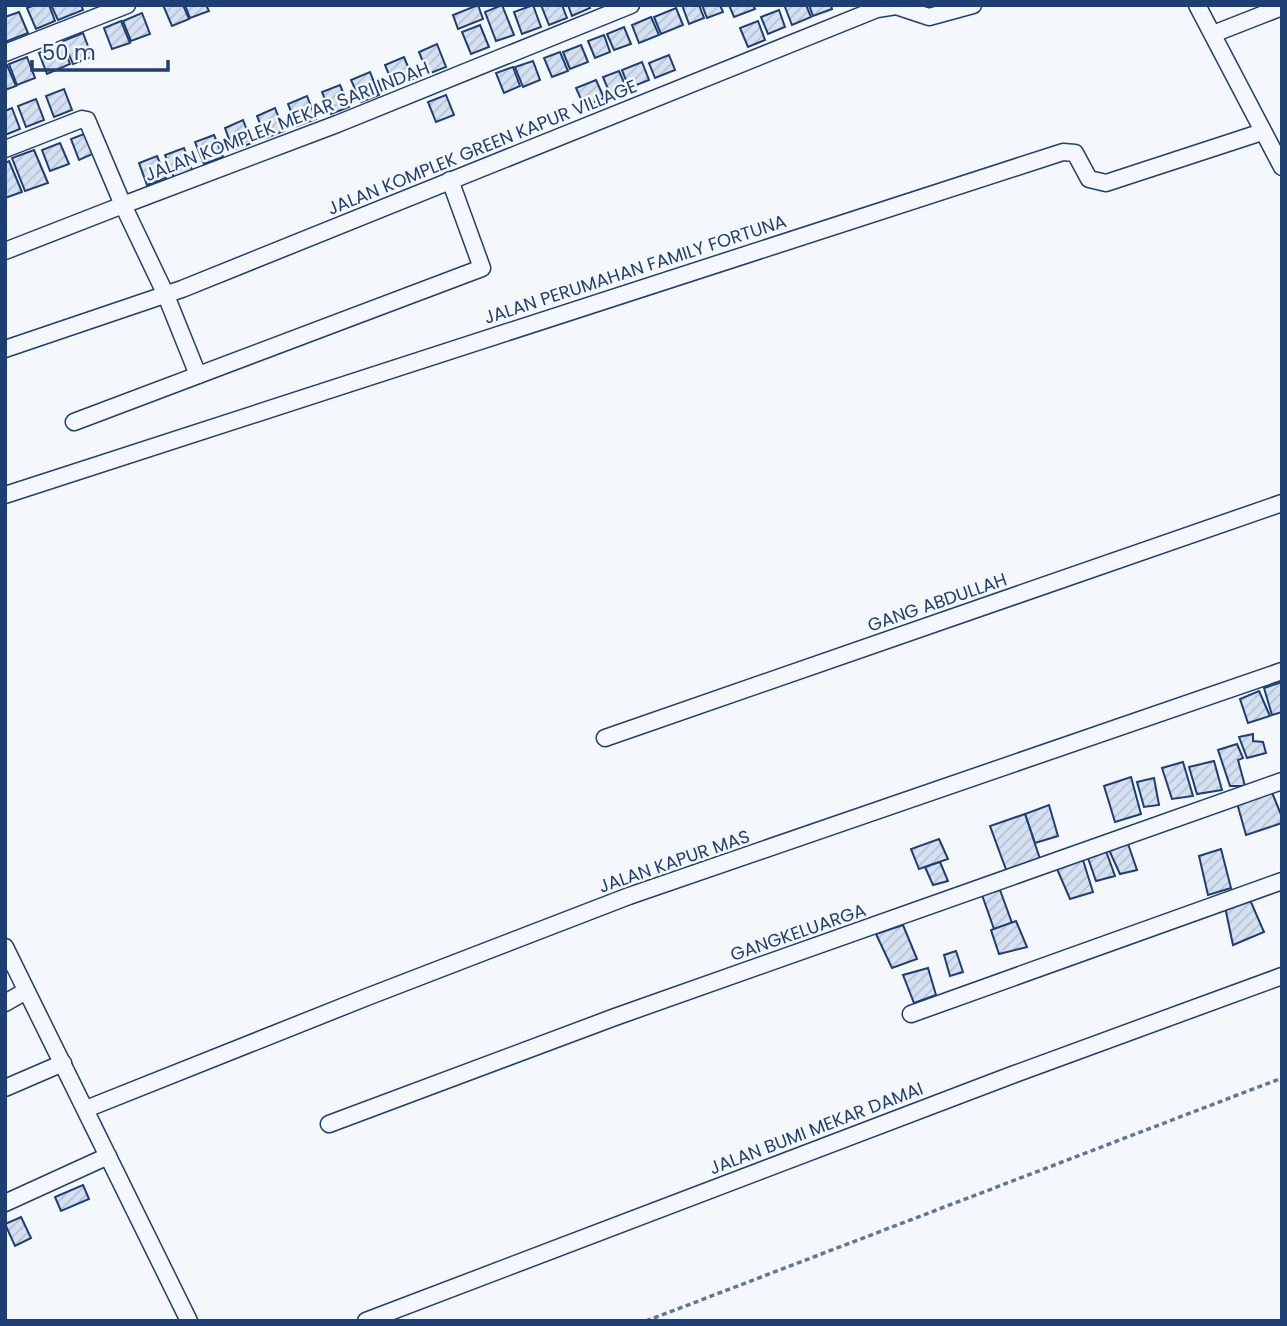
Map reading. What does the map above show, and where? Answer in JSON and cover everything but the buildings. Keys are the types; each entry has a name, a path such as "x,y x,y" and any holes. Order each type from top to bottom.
{"street":[{"path":"5,53 127,5"},
{"name":"JALAN KOMPLEK MEKAR SARI INDAH","path":"5,251 337,124 631,5"},
{"name":"JALAN KOMPLEK GREEN KAPUR VILLAGE","path":"5,349 182,289 877,9 896,6 929,17 973,5"},
{"path":"1197,5 1262,132 1276,146 1282,167"},
{"path":"1213,34 1282,7"},
{"path":"5,149 76,121 88,120 123,205 165,293 198,375"},
{"name":"JALAN PERUMAHAN FAMILY FORTUNA","path":"5,495 1063,152 1075,153 1088,179 1106,183 1262,132"},
{"path":"74,422 482,268 450,180"},
{"name":"GANG ABDULLAH","path":"605,738 1282,503"},
{"name":"JALAN KAPUR MAS","path":"86,1109 629,896 1282,671"},
{"name":"GANGKELUARGA","path":"329,1124 615,1017 1282,781"},
{"path":"911,1014 1282,881"},
{"path":"5,947 187,1320"},
{"name":"JALAN BUMI MEKAR DAMAI","path":"366,1321 1012,1075 1282,976"},
{"path":"5,1003 26,991"},
{"path":"5,1088 63,1063"},
{"path":"5,1203 108,1156"}],"path":[{"path":"646,1321 1282,1078"}]}
